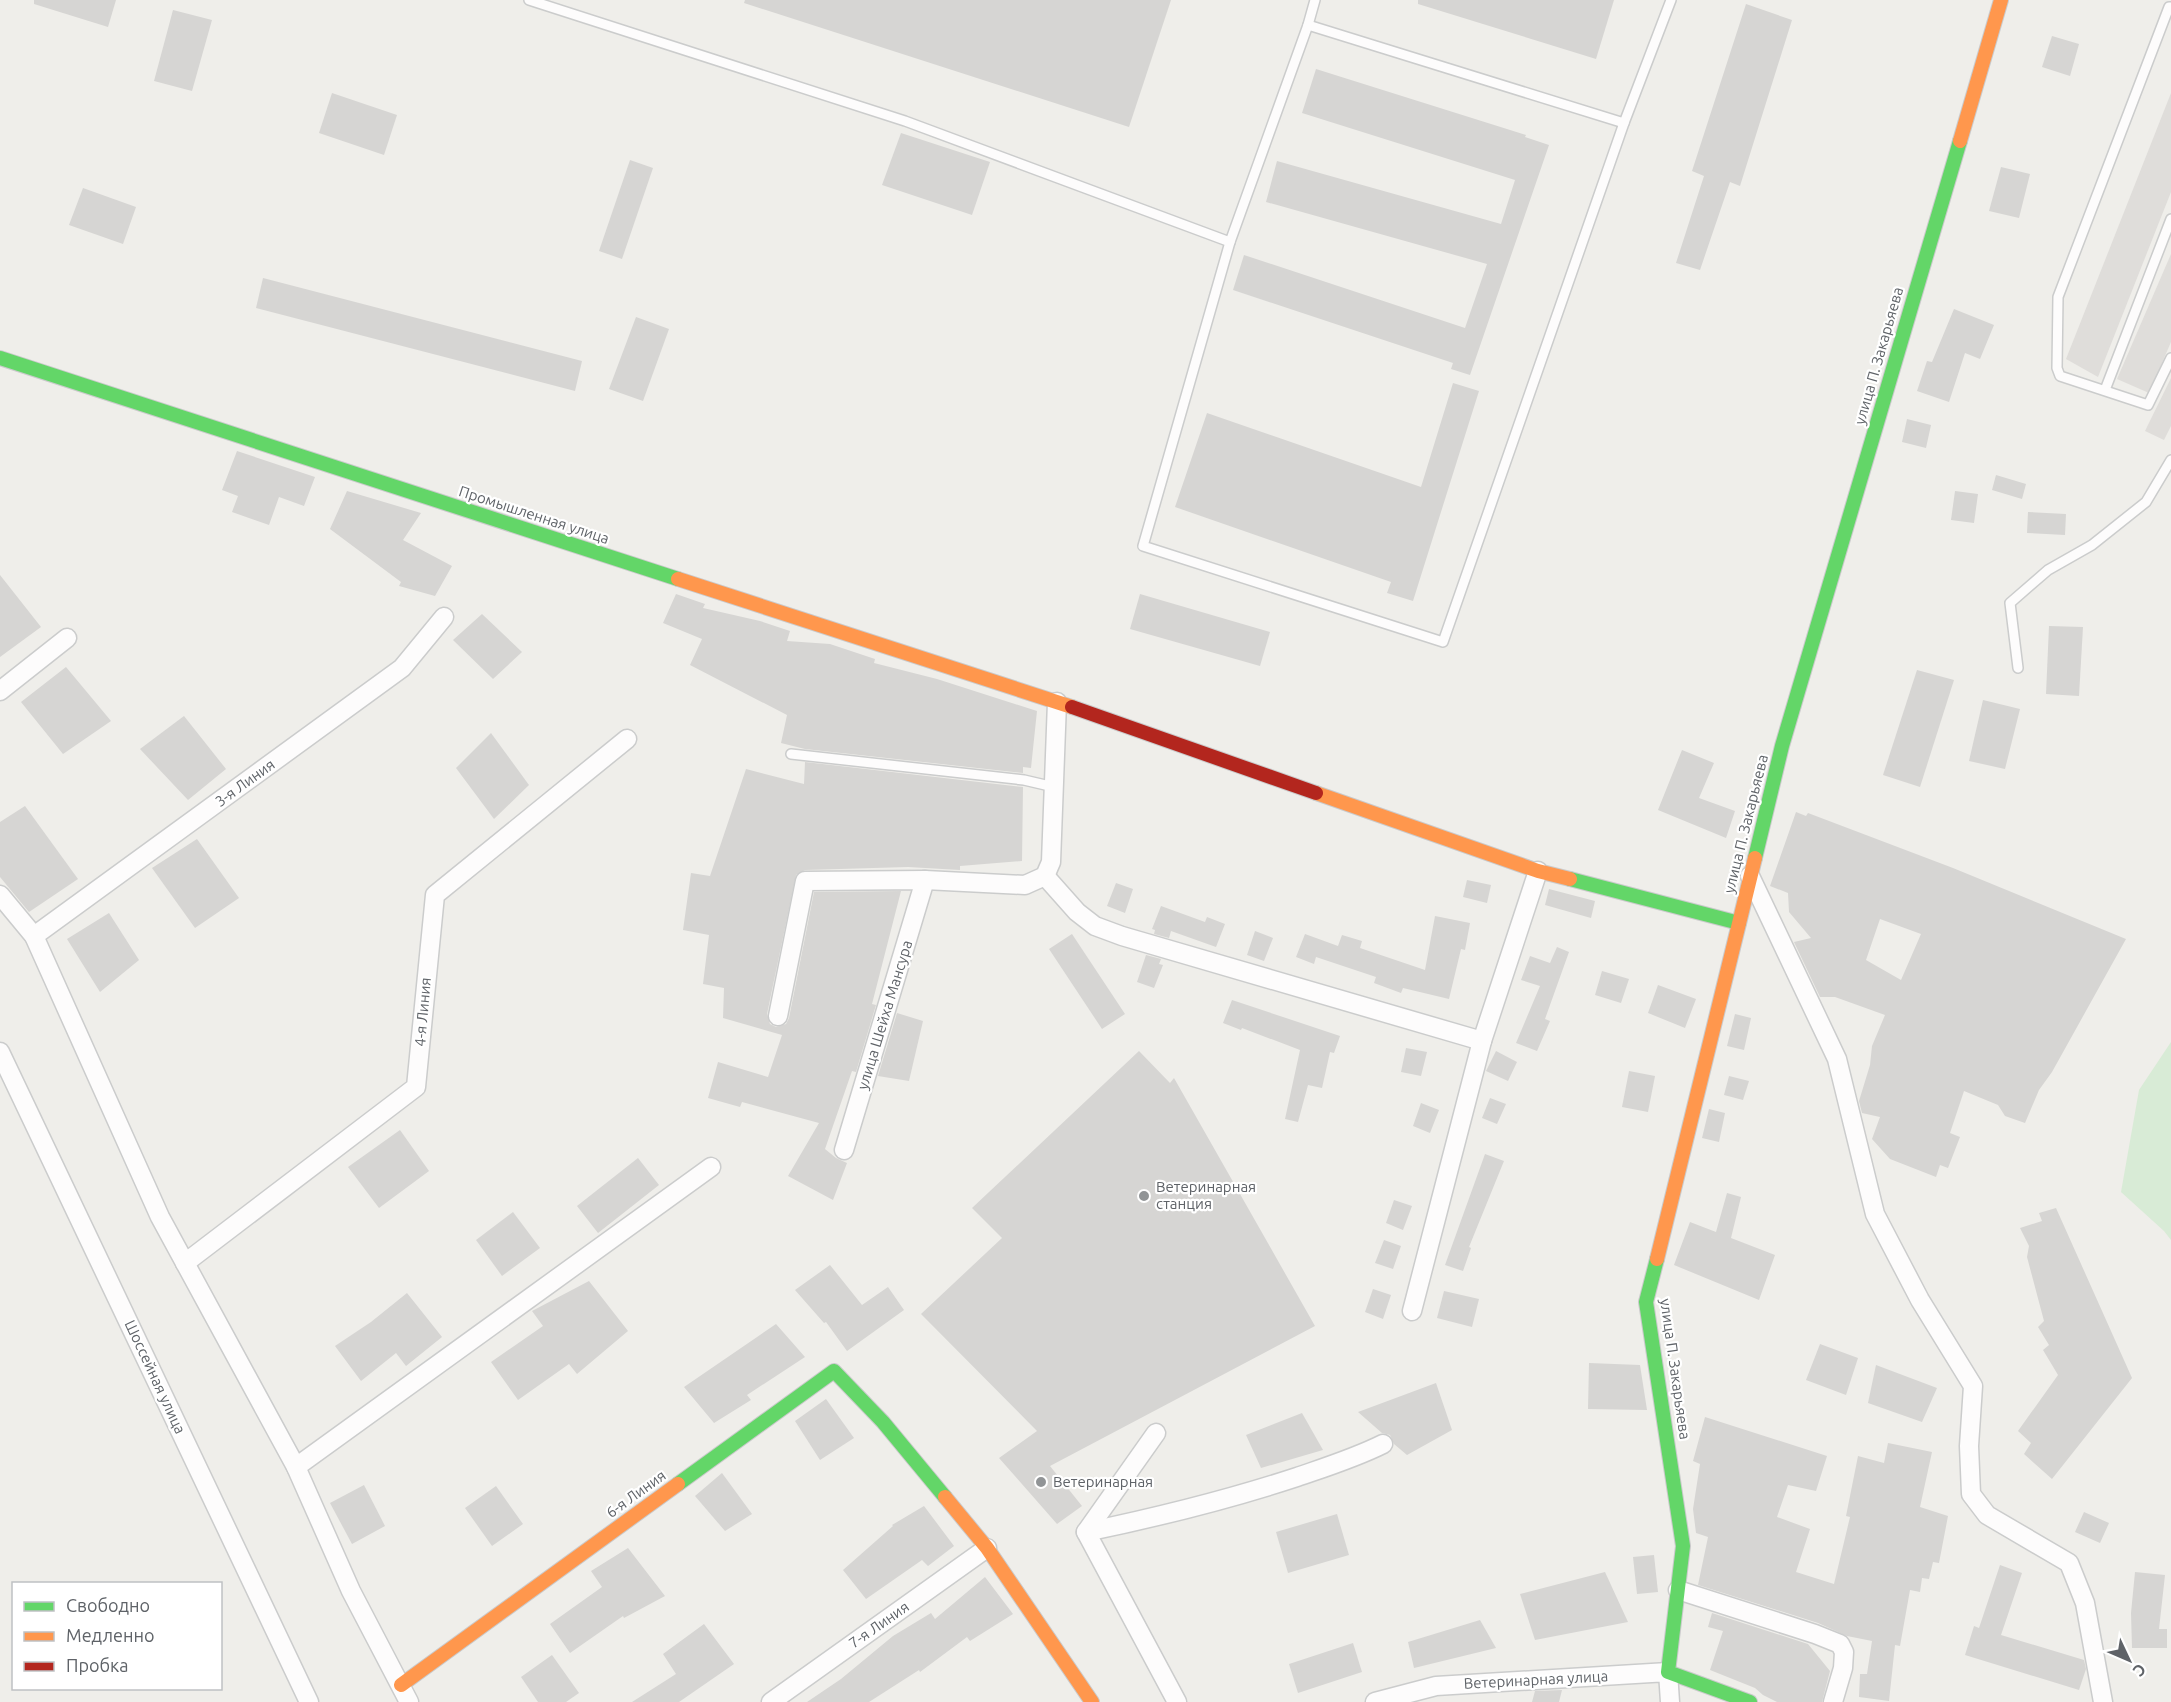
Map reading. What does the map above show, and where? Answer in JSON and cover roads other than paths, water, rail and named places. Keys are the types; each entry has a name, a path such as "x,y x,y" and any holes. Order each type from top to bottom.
{"street":[{"name":"улица П. Закарьяева","path":"1668,1672 1683,1546 1646,1302 1782,746 2001,0"},
{"name":"Промышленная улица","path":"0,358 1057,702 1538,871 1739,923"},
{"name":"3-я Линия","path":"34,936 402,668 444,617"},
{"path":"0,691 68,638"},
{"path":"778,1016 805,881 926,880 1025,885 1045,876 1051,862 1057,702"},
{"name":"4-я Линия","path":"185,1263 416,1087 435,895 627,739"},
{"path":"1412,1311 1482,1041 1538,871"},
{"path":"1045,876 1077,912 1095,926 1122,936 1482,1041"},
{"path":"1750,876 1837,1059 1875,1214 1920,1300 1973,1386 1969,1446 1971,1494 1988,1515 2069,1563 2085,1603 2103,1702"},
{"name":"улица Шейха Мансура","path":"844,1150 926,880"},
{"path":"0,895 34,936 160,1217 296,1467 351,1591 409,1702"},
{"name":"Шоссейная улица","path":"0,1052 309,1702"},
{"path":"296,1467 711,1167"},
{"name":"6-я Линия","path":"401,1685 834,1371 883,1422 987,1548"},
{"path":"1086,1532 1156,1433"},
{"path":"1086,1532 1168,1515 1257,1490 1358,1457 1383,1444"},
{"path":"1086,1532 1177,1702"},
{"path":"987,1548 1092,1702"},
{"name":"7-я Линия","path":"771,1702 987,1548"},
{"path":"1678,1590 1840,1644 1844,1652 1843,1668 1833,1702"},
{"path":"1670,1702 1668,1672 1750,1702"},
{"name":"Ветеринарная улица","path":"1375,1702 1436,1686 1668,1672"}],"lane":[{"path":"530,0 904,121 1230,242"},
{"path":"1315,0 1230,242 1143,546 1443,642 1624,123 1671,0"},
{"path":"2171,7 2058,297 2056,368 2060,376 2148,405 2171,358"},
{"path":"1308,25 1624,123"},
{"path":"2105,390 2171,219"},
{"path":"2019,668 2010,603 2048,570 2092,545 2146,502 2171,460"},
{"path":"791,754 1024,780 1054,787"}],"place":[{"name":"Ветеринарная станция","path":"1144,1196"},
{"name":"Ветеринарная","path":"1041,1482"}]}
